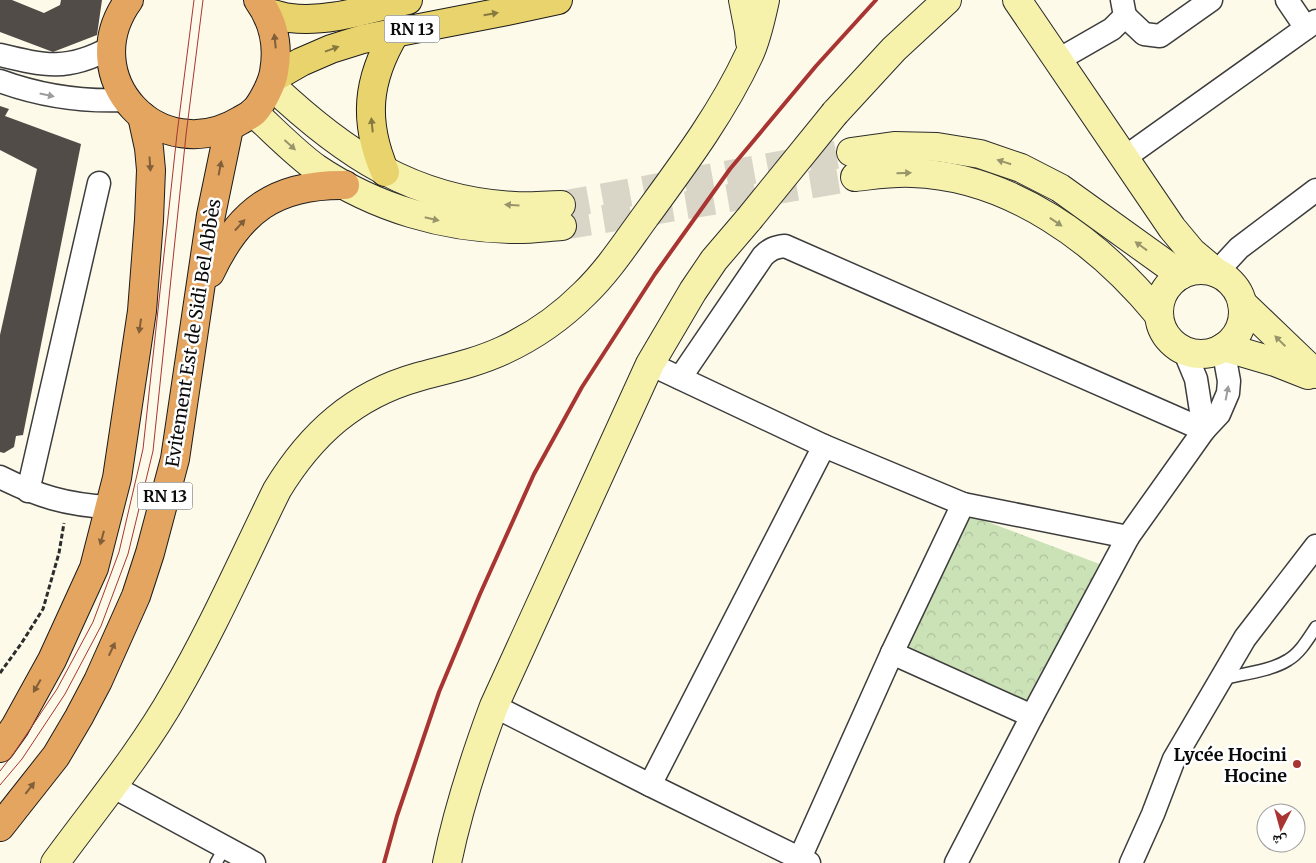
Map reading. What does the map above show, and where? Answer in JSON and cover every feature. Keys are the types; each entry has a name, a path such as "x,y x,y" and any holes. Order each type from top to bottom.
{"highway":[{"path":"129,0 113,30 110,48 112,67 117,84 134,108 156,126 176,134 186,135 206,134 228,128 254,112 272,81 277,56 275,34 262,6"},
{"name":"RN 13","path":"0,748 52,660 94,568 117,478 140,320 149,229 149,148 134,108"},
{"name":"Evitement Est de Sidi Bel Abbès","path":"0,827 56,756 79,717 98,681 136,596 150,553 175,459 211,215 228,128"},
{"path":"198,297 218,254 230,236 244,220 261,206 280,195 301,188 345,185"}],"main road":[{"name":"RN 13","path":"262,6 290,18 313,19 336,16 408,0"},
{"name":"RN 13","path":"272,81 301,62 363,39 558,0"},
{"path":"385,172 377,153 370,112 372,90 377,70 384,51 395,32"}],"street":[{"path":"743,0 749,31 750,53"},
{"path":"56,863 135,756 176,693 277,490 292,465 311,442 355,404 381,390 416,377 481,360 504,350 547,325 567,310 602,274 685,162 722,104 750,53 765,0"},
{"path":"447,863 456,822 474,760 494,706 650,364 693,291 714,260 835,113 894,49 947,0"},
{"path":"1017,0 1172,228 1192,252 1230,282 1238,291 1242,303 1243,316 1240,328 1233,338 1222,348 1208,353 1184,350 1172,341 1163,329 1159,315 1160,303 1164,292 1172,282 1184,274 1196,270 1218,274"},
{"path":"1058,60 1112,29 1124,8 1144,34 1160,36 1211,0"},
{"path":"1124,158 1311,25 1287,0"},
{"path":"0,56 47,65 69,65 91,59 110,48"},
{"path":"0,81 48,96 102,101 134,108"},
{"path":"254,112 315,167 345,185 385,204 428,218 464,225 517,229 561,216 515,206 471,201 427,190 385,172 333,139 297,110 272,81"},
{"path":"1159,315 1128,280 1093,248 1044,214 1011,197 977,184 941,176 913,173 884,173 853,165 894,146 937,147 980,154 1021,168 1060,188 1184,274"},
{"path":"28,491 99,183"},
{"path":"1218,274 1239,248 1316,190"},
{"path":"1172,228 1181,250 1184,274"},
{"path":"680,378 763,256 768,250 785,246 1204,430"},
{"path":"1242,303 1316,374"},
{"path":"1222,348 1274,362 1316,379"},
{"path":"956,863 1128,537 1204,430 1219,414 1228,393 1228,370 1222,348"},
{"path":"1184,350 1196,379 1204,430"},
{"path":"650,364 824,446 963,504 1128,537"},
{"path":"650,785 824,446"},
{"path":"0,477 28,491 67,503 110,507"},
{"path":"494,706 804,861 892,653 963,504"},
{"path":"1131,863 1153,814 1174,759 1245,638 1316,546"},
{"path":"892,653 1032,716"},
{"path":"112,786 220,855 254,863"}],"lane":[{"path":"1222,679 1276,666 1289,660 1305,644 1316,627"}],"path":[{"path":"0,673 21,644 42,609 59,553 67,503"}],"green space":[{"path":"964,513 1105,566 1032,703 903,644"}],"building":[{"path":"0,0 12,0 44,13 60,5 61,0 102,0 97,35 53,52 0,32"},
{"path":"0,106 9,109 5,116 81,144 23,435 16,436 14,447 4,453 0,452 0,335 37,169 0,150"}],"tunnel":[{"path":"561,205 851,152"},
{"path":"562,226 855,177"}],"tram line":[{"path":"0,771 57,689 93,622 119,552 143,449 177,134 194,0"},
{"path":"0,785 22,759 65,694 101,626 128,554 153,451 186,135 203,0"}],"railway":[{"path":"384,863 397,816 439,692 480,594 534,474 582,387 655,274 730,169 816,66 876,0"}],"place":[{"name":"Lycée Hocini Hocine","path":"1297,764"}]}
